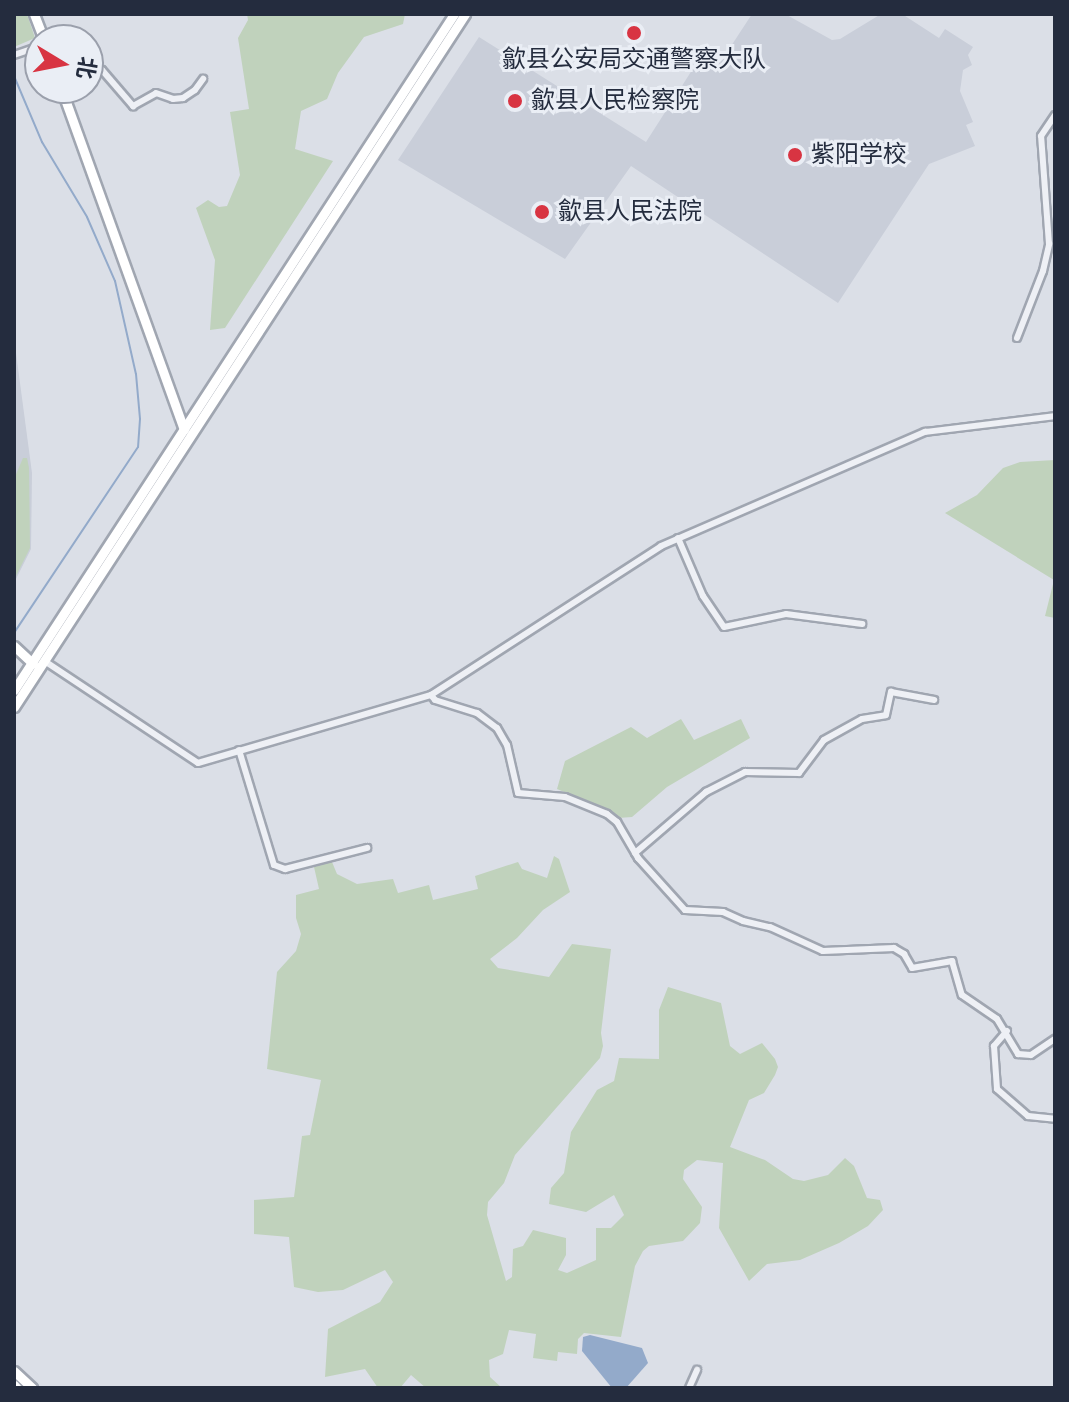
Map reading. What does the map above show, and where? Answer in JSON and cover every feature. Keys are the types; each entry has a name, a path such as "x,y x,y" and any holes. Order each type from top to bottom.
{"main road":[{"path":"14,690 454,14"},
{"path":"14,707 465,14"},
{"path":"67,104 184,430"},
{"path":"16,649 33,664"},
{"path":"14,1371 32,1388"}],"street":[{"path":"104,72 133,106 156,93 173,99 183,98 195,90 203,79"},
{"path":"1017,338 1047,255 1049,223 1041,136 1055,115"},
{"path":"46,662 198,763 431,695 616,572 678,538 925,432 1055,416"},
{"path":"678,538 703,596 724,627 786,614 862,624"},
{"path":"635,853 706,792 745,772 799,773 824,740 862,719 886,715 891,692 934,700"},
{"path":"431,695 477,713 497,728 507,745 518,793 565,797 607,814 623,829 635,853 685,910 723,912 743,921 770,927 823,951 894,948 904,954 912,968 952,961 962,995 997,1019 1007,1031 1014,1051 1020,1056 1031,1055 1055,1039"},
{"path":"239,750 274,865 285,869 367,848"},
{"path":"1007,1031 994,1046 997,1089 1028,1116 1055,1119"},
{"path":"689,1388 697,1370"}],"shaded area":[{"name":"紫阳学校","path":"752,14 785,14 832,40 840,39 881,14 902,14 939,38 945,29 973,47 968,55 972,65 963,70 960,91 973,122 966,125 975,146 929,164 838,303 631,166 565,259 398,160 479,37 646,142 703,53 720,63"},
{"path":"14,338 32,473 31,549 14,583"}],"green space":[{"path":"14,14 27,14 30,24 24,24 24,43 14,47"},
{"path":"247,14 405,14 403,24 364,37 338,73 327,99 301,111 295,149 333,161 225,328 210,330 215,260 196,208 208,200 219,207 227,206 240,175 230,112 249,109 238,38 248,20"},
{"path":"23,458 27,458 29,468 30,548 14,580 14,479"},
{"path":"1055,460 1055,618 1045,616 1054,580 945,513 977,495 1003,468 1020,462"},
{"path":"681,719 694,740 741,719 750,738 667,787 632,817 618,818 611,811 557,789 565,761 631,727 647,738"},
{"path":"554,856 559,859 570,892 543,910 517,938 490,959 498,968 549,977 572,944 611,949 601,1033 603,1046 600,1058 515,1155 504,1183 488,1202 487,1215 506,1281 512,1277 513,1249 523,1246 533,1230 566,1238 566,1255 558,1270 567,1273 596,1260 596,1228 611,1228 624,1215 614,1195 586,1212 549,1204 551,1188 564,1173 571,1132 597,1090 614,1081 619,1058 659,1059 659,1010 668,987 721,1003 730,1046 740,1054 762,1043 775,1059 778,1067 775,1075 764,1093 749,1100 730,1147 765,1160 793,1179 804,1181 828,1175 845,1158 854,1166 867,1198 880,1200 883,1210 868,1226 839,1243 800,1260 767,1264 749,1281 719,1228 723,1163 697,1160 684,1170 683,1179 702,1207 700,1223 683,1241 649,1246 643,1251 635,1266 621,1337 584,1333 578,1339 577,1354 558,1352 557,1361 533,1358 536,1334 509,1330 503,1354 489,1360 490,1377 502,1388 426,1388 411,1375 400,1388 378,1388 365,1369 325,1377 328,1329 380,1302 393,1282 385,1270 343,1290 318,1292 294,1287 289,1237 254,1234 254,1200 294,1197 302,1136 310,1135 321,1080 267,1069 277,972 296,951 301,934 296,918 296,895 319,889 314,867 332,862 337,874 357,884 393,879 398,893 429,885 433,900 478,889 475,876 518,862 522,869 547,878"}],"water":[{"path":"590,1335 642,1348 648,1363 626,1388 612,1388 582,1351 583,1337"}],"waterway":[{"path":"14,76 42,142 87,217 115,281 136,374 140,419 138,447 14,633"}],"place":[{"name":"歙县公安局交通警察大队","path":"634,33"},
{"name":"歙县人民检察院","path":"515,101"},
{"name":"紫阳学校","path":"795,155"},
{"name":"歙县人民法院","path":"542,212"}]}
